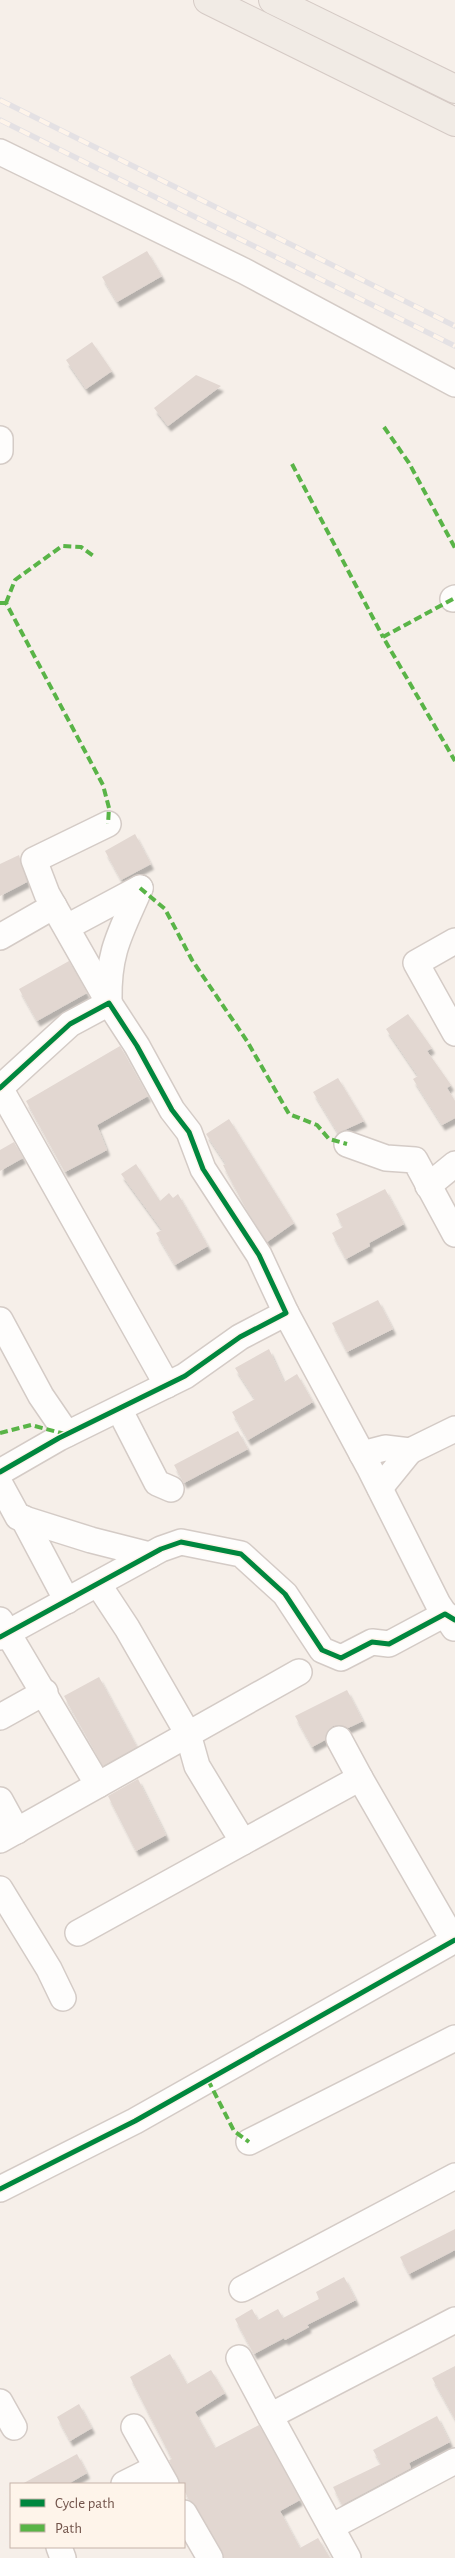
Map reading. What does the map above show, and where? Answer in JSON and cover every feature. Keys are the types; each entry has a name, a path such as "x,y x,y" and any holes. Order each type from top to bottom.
{"main road":[{"path":"208,0 455,122"},
{"path":"273,0 455,89"}],"street":[{"path":"0,152 253,276 455,384"},
{"path":"0,439 0,451"},
{"path":"98,1785 45,1692 2,1630 66,1601 150,1555 181,1542 240,1554 285,1594 322,1650 341,1658 372,1642 389,1644 452,1621 286,1313 259,1255 203,1170 189,1132 172,1110 137,1046 109,1003 60,917 34,860 108,824"},
{"path":"0,937 140,888 111,957 109,1003"},
{"path":"455,941 416,962 455,1032"},
{"path":"109,1003 70,1024 0,1088 167,1385"},
{"path":"347,1144 386,1158 415,1160 455,1234"},
{"path":"428,1186 455,1164"},
{"path":"0,1472 67,1434 167,1385 206,1363 240,1337 286,1313"},
{"path":"0,1320 41,1396 67,1434"},
{"path":"119,1409 157,1483 171,1489"},
{"path":"380,1488 410,1451 455,1429"},
{"path":"362,1454 385,1448 410,1451"},
{"path":"0,1484 18,1517 91,1540 150,1555"},
{"path":"23,1518 66,1601"},
{"path":"98,1584 127,1628 188,1734 197,1766 243,1842"},
{"path":"0,1800 9,1836 299,1672"},
{"path":"0,1717 45,1692"},
{"path":"0,2189 143,2116 454,1941 339,1740"},
{"path":"78,1933 360,1778"},
{"path":"0,1889 49,1969 63,1998"},
{"path":"249,2142 452,2047"},
{"path":"242,2289 455,2176"},
{"path":"270,2416 455,2320"},
{"path":"239,2358 348,2558"},
{"path":"0,2402 14,2427"},
{"path":"129,2483 161,2476 134,2427"},
{"path":"331,2527 455,2461"},
{"path":"185,2515 210,2558"}],"building":[{"path":"147,251 162,276 117,302 102,277"},
{"path":"92,342 112,371 86,389 66,360"},
{"path":"196,375 221,386 168,426 154,408"},
{"path":"135,834 151,864 121,880 105,851"},
{"path":"19,855 27,882 0,896 0,864"},
{"path":"69,961 87,993 37,1021 19,989"},
{"path":"408,1014 432,1048 427,1051 451,1085 447,1088 455,1101 455,1118 442,1125 413,1079 418,1076 386,1029"},
{"path":"120,1046 148,1096 97,1125 107,1150 65,1172 26,1101"},
{"path":"338,1078 364,1121 338,1133 313,1092"},
{"path":"229,1119 294,1223 267,1242 245,1207 223,1165 226,1164 206,1134"},
{"path":"14,1142 23,1158 0,1171 0,1150"},
{"path":"136,1164 160,1201 169,1193 173,1198 178,1194 208,1246 175,1265 156,1233 162,1230 121,1174"},
{"path":"385,1189 404,1224 369,1243 370,1246 346,1259 332,1233 343,1227 336,1214"},
{"path":"378,1300 393,1329 347,1352 332,1323"},
{"path":"269,1349 284,1382 297,1374 313,1402 248,1440 232,1412 255,1399 235,1368"},
{"path":"238,1431 248,1449 184,1483 174,1465"},
{"path":"99,1677 137,1747 103,1766 64,1696"},
{"path":"347,1690 363,1721 348,1728 340,1725 333,1726 327,1732 325,1740 312,1747 295,1716"},
{"path":"138,1779 166,1835 136,1851 108,1796"},
{"path":"455,2229 455,2250 409,2274 400,2257"},
{"path":"344,2277 356,2300 307,2325 309,2327 285,2340 284,2338 254,2354 235,2319 252,2309 258,2320 278,2309 283,2318 319,2299 316,2292"},
{"path":"170,2354 187,2384 211,2370 225,2393 195,2412 215,2448 259,2425 300,2500 280,2511 300,2548 318,2538 330,2558 224,2558 196,2506 189,2500 185,2492 185,2483 180,2483 169,2460 172,2459 130,2377"},
{"path":"455,2366 455,2419 432,2378"},
{"path":"79,2404 92,2428 70,2441 57,2417"},
{"path":"437,2416 450,2442 409,2463 411,2468 342,2505 333,2487 381,2464 373,2450"},
{"path":"77,2454 87,2473 70,2483 24,2483"}],"railway":[{"path":"0,100 455,326"},
{"path":"0,120 455,346"}],"marked path":[{"path":"384,427 409,463 455,548"},
{"path":"292,464 383,637"},
{"path":"6,603 15,580 62,546 81,547 95,557"},
{"path":"453,599 383,637 455,761"},
{"path":"0,603 6,603 103,785 109,808 108,824"},
{"path":"140,888 165,909 192,960 247,1041 289,1114 317,1125 329,1139 347,1144"},
{"path":"0,1433 31,1425 65,1434"},
{"path":"208,2080 234,2131 249,2142"}],"cycle path":[{"path":"0,1088 70,1024 109,1003 137,1046 172,1110 189,1132 203,1169 259,1255 286,1313 240,1337 185,1376 59,1438 0,1472"},
{"path":"0,1637 161,1549 181,1542 241,1554 285,1594 322,1650 341,1658 372,1642 389,1644 445,1614 455,1620"},
{"path":"0,2189 135,2121 455,1940"}]}
